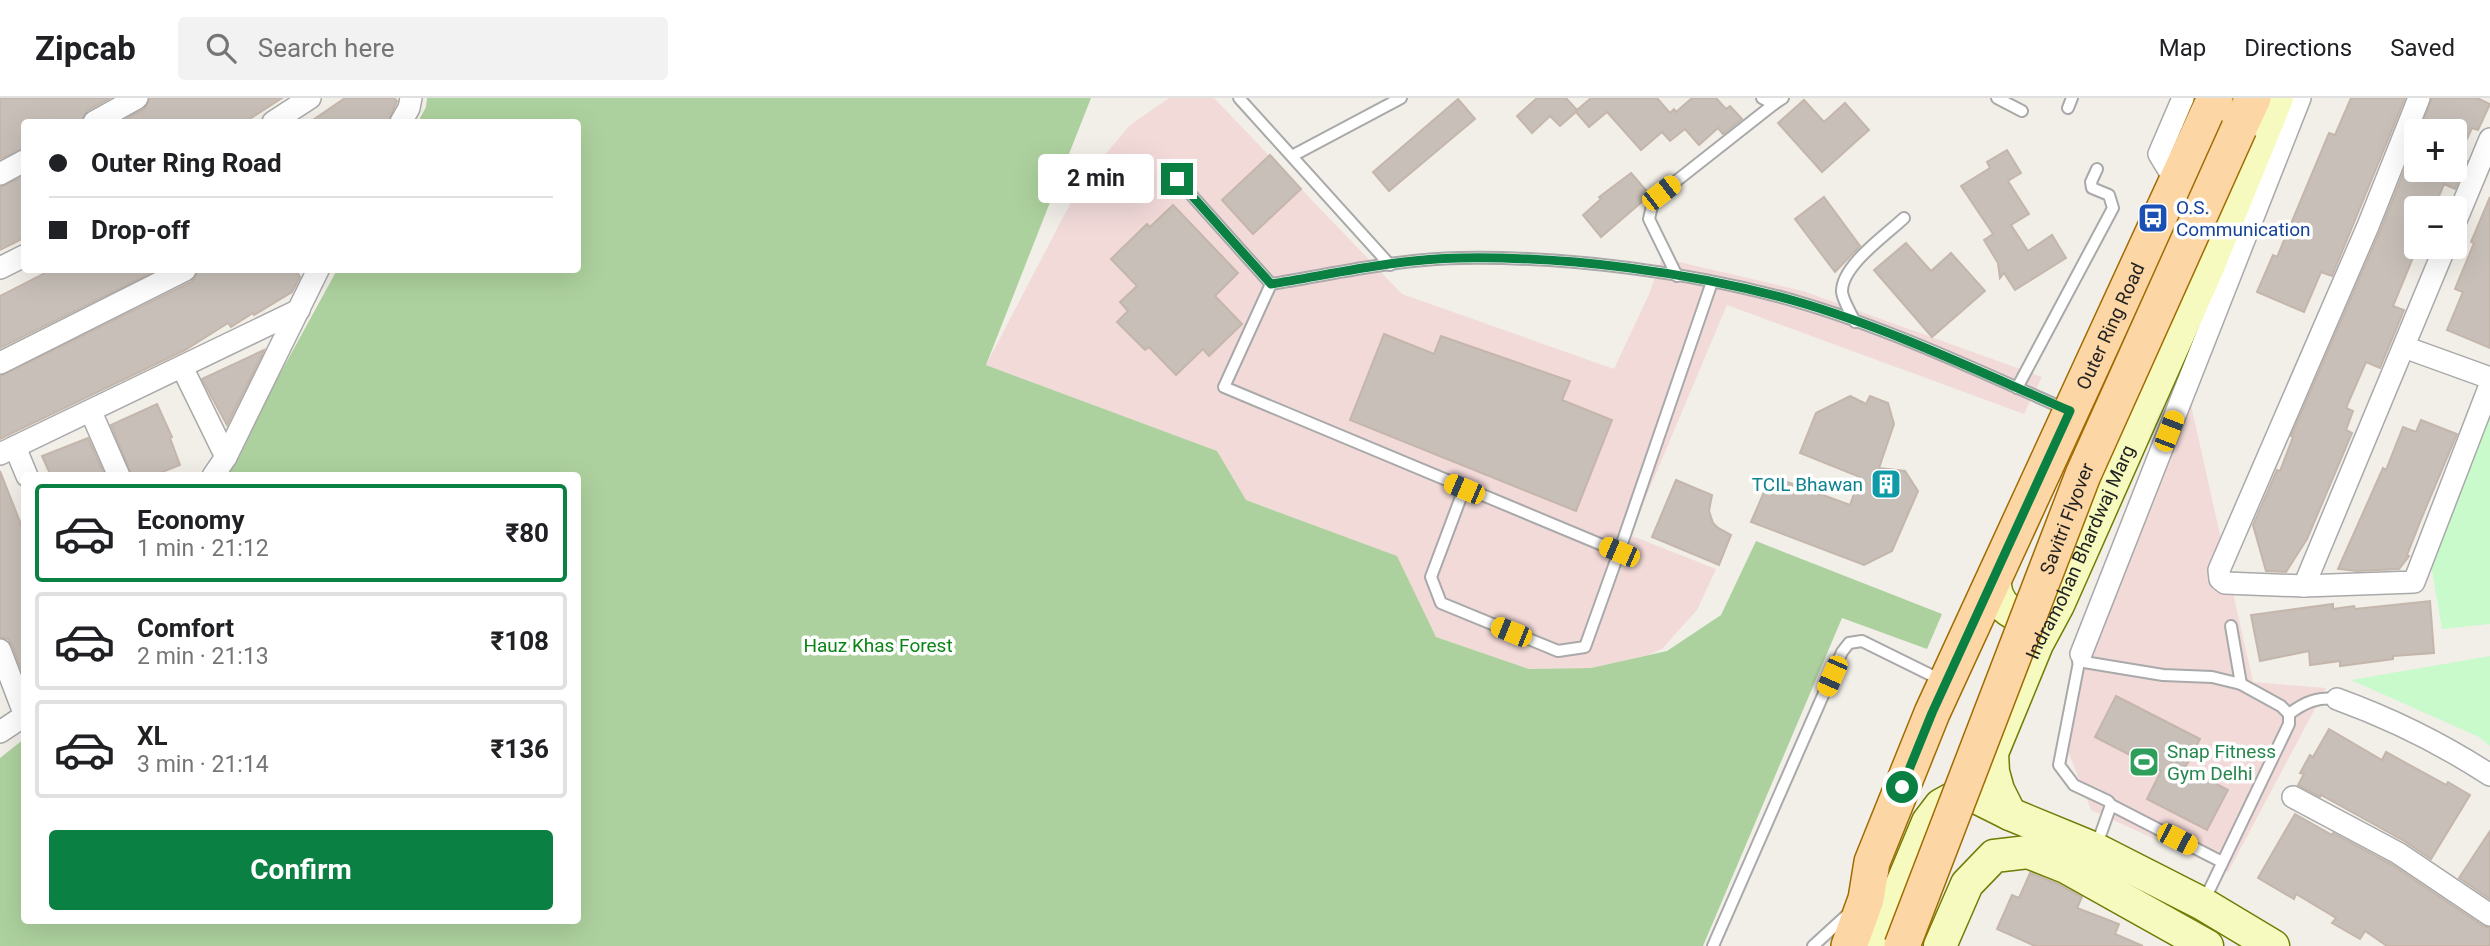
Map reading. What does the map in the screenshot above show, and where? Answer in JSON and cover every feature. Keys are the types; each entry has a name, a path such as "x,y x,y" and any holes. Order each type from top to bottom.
{"main road":[{"name":"Outer Ring Road","path":"1849,946 1866,899 1872,862 1947,683 2215,98"},
{"name":"Savitri Flyover","path":"1902,946 2083,475 2246,113"}],"street":[{"path":"99,119 137,98"},
{"path":"278,119 310,98"},
{"path":"403,119 411,98"},
{"path":"2176,182 2159,154 2183,98"},
{"name":"Indramohan Bhardwaj Marg","path":"2010,814 1998,790 1993,772 1992,752 2208,267 2277,98"},
{"path":"2080,658 2300,98"},
{"path":"2419,98 2368,226 2219,570 2220,579 2225,583 2304,586 2414,582 2490,385"},
{"path":"2466,196 2490,139"},
{"path":"0,174 21,164"},
{"path":"0,268 21,258"},
{"path":"2304,586 2440,259"},
{"path":"0,363 179,273"},
{"path":"216,472 226,457 317,273"},
{"path":"24,472 7,451 299,310"},
{"path":"2404,346 2490,378"},
{"path":"182,367 226,457"},
{"path":"92,412 118,472"},
{"path":"1998,569 1995,586 1997,593 2000,601 2012,613 2028,618 2045,615 2058,605"},
{"path":"0,650 21,707"},
{"path":"2337,699 2394,720 2450,748 2490,775"},
{"path":"0,732 21,717"},
{"path":"1876,946 1927,822 1941,805 1964,796 1976,797 2095,849 2203,904 2273,946"},
{"path":"2293,797 2398,853 2490,915"},
{"path":"1940,946 1967,884 1994,856 2028,852 2066,867 2207,946"}],"lane":[{"path":"1240,98 1390,265"},
{"path":"1292,156 1401,98"},
{"path":"1762,98 1779,101"},
{"path":"1997,98 2022,111"},
{"path":"1677,276 1649,219 1652,206 1661,193 1779,101"},
{"path":"2017,388 2113,208 2109,195 2092,188 2091,182 2097,169"},
{"path":"1177,179 1271,284"},
{"path":"1856,322 1842,294 1845,277 1852,267 1904,218"},
{"path":"1271,284 1390,265 1459,258 1574,263 1677,276 1795,301 1856,322 2070,411"},
{"path":"1464,489 1431,577 1441,603 1559,651 1585,647 1712,282"},
{"path":"1271,284 1224,387 1619,552"},
{"path":"2231,626 2241,684"},
{"path":"1713,946 1849,643 1861,641 1947,683"},
{"path":"2203,904 2288,724 2288,714 2281,706 2241,684 2212,677 2163,675 2080,658 2059,765 2074,785 2222,862"},
{"path":"2288,714 2305,702 2321,697 2337,699"},
{"path":"2095,849 2111,806"},
{"path":"1813,946 1866,899"}],"shaded area":[{"path":"1169,98 1214,98 1402,294 1614,369 1650,292 1662,258 1803,291 2042,377 2024,414 1727,305 1630,535 1716,569 1697,610 1662,649 1648,655 1591,668 1529,669 1436,637 1396,556 1246,500 1216,451 986,365 1081,183 1130,125"},
{"path":"2191,405 2253,682 2326,688 2228,872 2091,810 2068,751 2069,704"}],"green space":[{"name":"Hauz Khas Forest","path":"427,98 1091,98 986,365 1217,451 1246,500 1397,556 1436,637 1529,669 1591,668 1667,651 1721,615 1756,541 1942,614 1927,649 1842,618 1703,946 0,946 0,758 21,741 21,924 581,924 581,472 226,472 335,273 581,273 581,119 420,119"},
{"path":"2490,406 2490,624 2442,629 2429,552"},
{"path":"2490,656 2490,746 2479,737 2351,680"}],"building":[{"path":"0,98 110,98 87,111 83,119 21,119 21,149 0,159"},
{"path":"150,98 282,98 250,119 126,119 144,109"},
{"path":"345,98 394,98 397,101 389,119 314,119"},
{"path":"1537,98 1566,98 1577,110 1591,98 1657,98 1670,113 1674,109 1676,112 1692,98 1716,98 1726,109 1730,106 1742,119 1723,134 1718,128 1699,145 1685,129 1670,141 1662,132 1641,150 1607,112 1589,127 1576,112 1560,126 1550,116 1532,133 1517,116"},
{"path":"2351,98 2405,98 2332,276 2321,272 2304,312 2257,292 2273,255 2277,257 2329,133 2335,135"},
{"path":"2432,98 2477,98 2490,104 2478,130 2472,128 2467,139 2467,119 2424,119"},
{"path":"1458,99 1475,119 1389,191 1373,172"},
{"path":"1804,100 1824,122 1845,103 1869,130 1822,172 1778,123"},
{"path":"2007,150 2021,173 2008,181 2029,214 2011,225 2028,251 2052,235 2066,258 2015,290 2004,273 2000,278 1998,263 1984,240 1993,234 1961,186 1990,168 1987,162"},
{"path":"1270,155 1301,189 1253,234 1222,200"},
{"path":"2404,171 2404,182 2458,182 2455,189 2444,184 2439,196 2404,196 2404,259 2412,259 2393,306 2404,310 2380,368 2366,362 2346,408 2353,411 2346,430 2352,433 2307,539 2286,572 2266,571 2253,525 2277,470 2280,471 2293,437 2291,436"},
{"path":"1631,173 1650,195 1601,237 1583,215 1601,199 1599,197"},
{"path":"21,177 21,240 0,250 0,187"},
{"path":"1824,197 1860,246 1835,272 1795,219"},
{"path":"2490,197 2490,348 2447,330 2463,292 2455,289"},
{"path":"1173,205 1238,273 1215,296 1242,324 1209,356 1203,349 1176,375 1149,347 1145,350 1117,322 1128,311 1120,302 1137,286 1111,259 1147,224 1150,227"},
{"path":"1906,243 1931,271 1951,253 1985,291 1932,337 1874,270"},
{"path":"45,273 151,273 0,348 0,296"},
{"path":"197,273 298,273 300,277 292,292 254,315 253,313 231,327 228,323 185,350 0,439 0,376 191,282"},
{"path":"1384,334 1434,354 1441,336 1570,381 1562,400 1612,420 1576,511 1350,420"},
{"path":"264,350 262,355 227,425 202,379"},
{"name":"TCIL Bhawan","path":"1850,396 1866,404 1870,396 1888,403 1894,424 1879,468 1905,471 1918,491 1892,551 1864,565 1751,522 1771,476 1850,505 1860,477 1800,453 1816,413"},
{"path":"157,404 172,437 170,438 180,465 162,472 130,472 111,425"},
{"path":"2421,420 2457,434 2407,555 2409,556 2399,569 2338,569 2383,468 2386,470 2403,427 2416,432"},
{"path":"88,438 103,472 49,472 42,456"},
{"path":"0,471 21,524 21,669 12,645 8,639 0,637"},
{"path":"1676,480 1712,495 1709,511 1713,523 1731,535 1719,565 1652,537"},
{"path":"2430,601 2434,653 2393,656 2393,659 2340,666 2340,661 2310,665 2309,651 2260,661 2251,615 2333,604 2333,609 2354,606 2355,609"},
{"path":"2116,696 2200,739 2185,768 2228,790 2207,830 2147,799 2161,771 2095,737"},
{"path":"2329,729 2382,760 2386,752 2470,795 2431,859 2404,841 2298,785 2304,774 2300,773"},
{"path":"2295,814 2391,864 2483,926 2490,928 2490,946 2387,946 2365,931 2360,939 2332,923 2336,918 2296,894 2294,899 2258,878"},
{"path":"2490,831 2490,899 2459,878"},
{"path":"2030,873 2082,897 2077,908 2119,924 2115,934 2143,946 2035,946 1997,929 2012,895 2019,898"}],"place":[{"name":"O.S. Communication","path":"2153,218"},
{"name":"TCIL Bhawan","path":"1886,484"},
{"name":"Snap Fitness Gym Delhi","path":"2144,762"}],"route":[{"path":"1177,179 1271,284 1390,265 1459,258 1574,263 1648,271 1795,301 1884,332 2070,411 1932,713 1902,787"}]}
